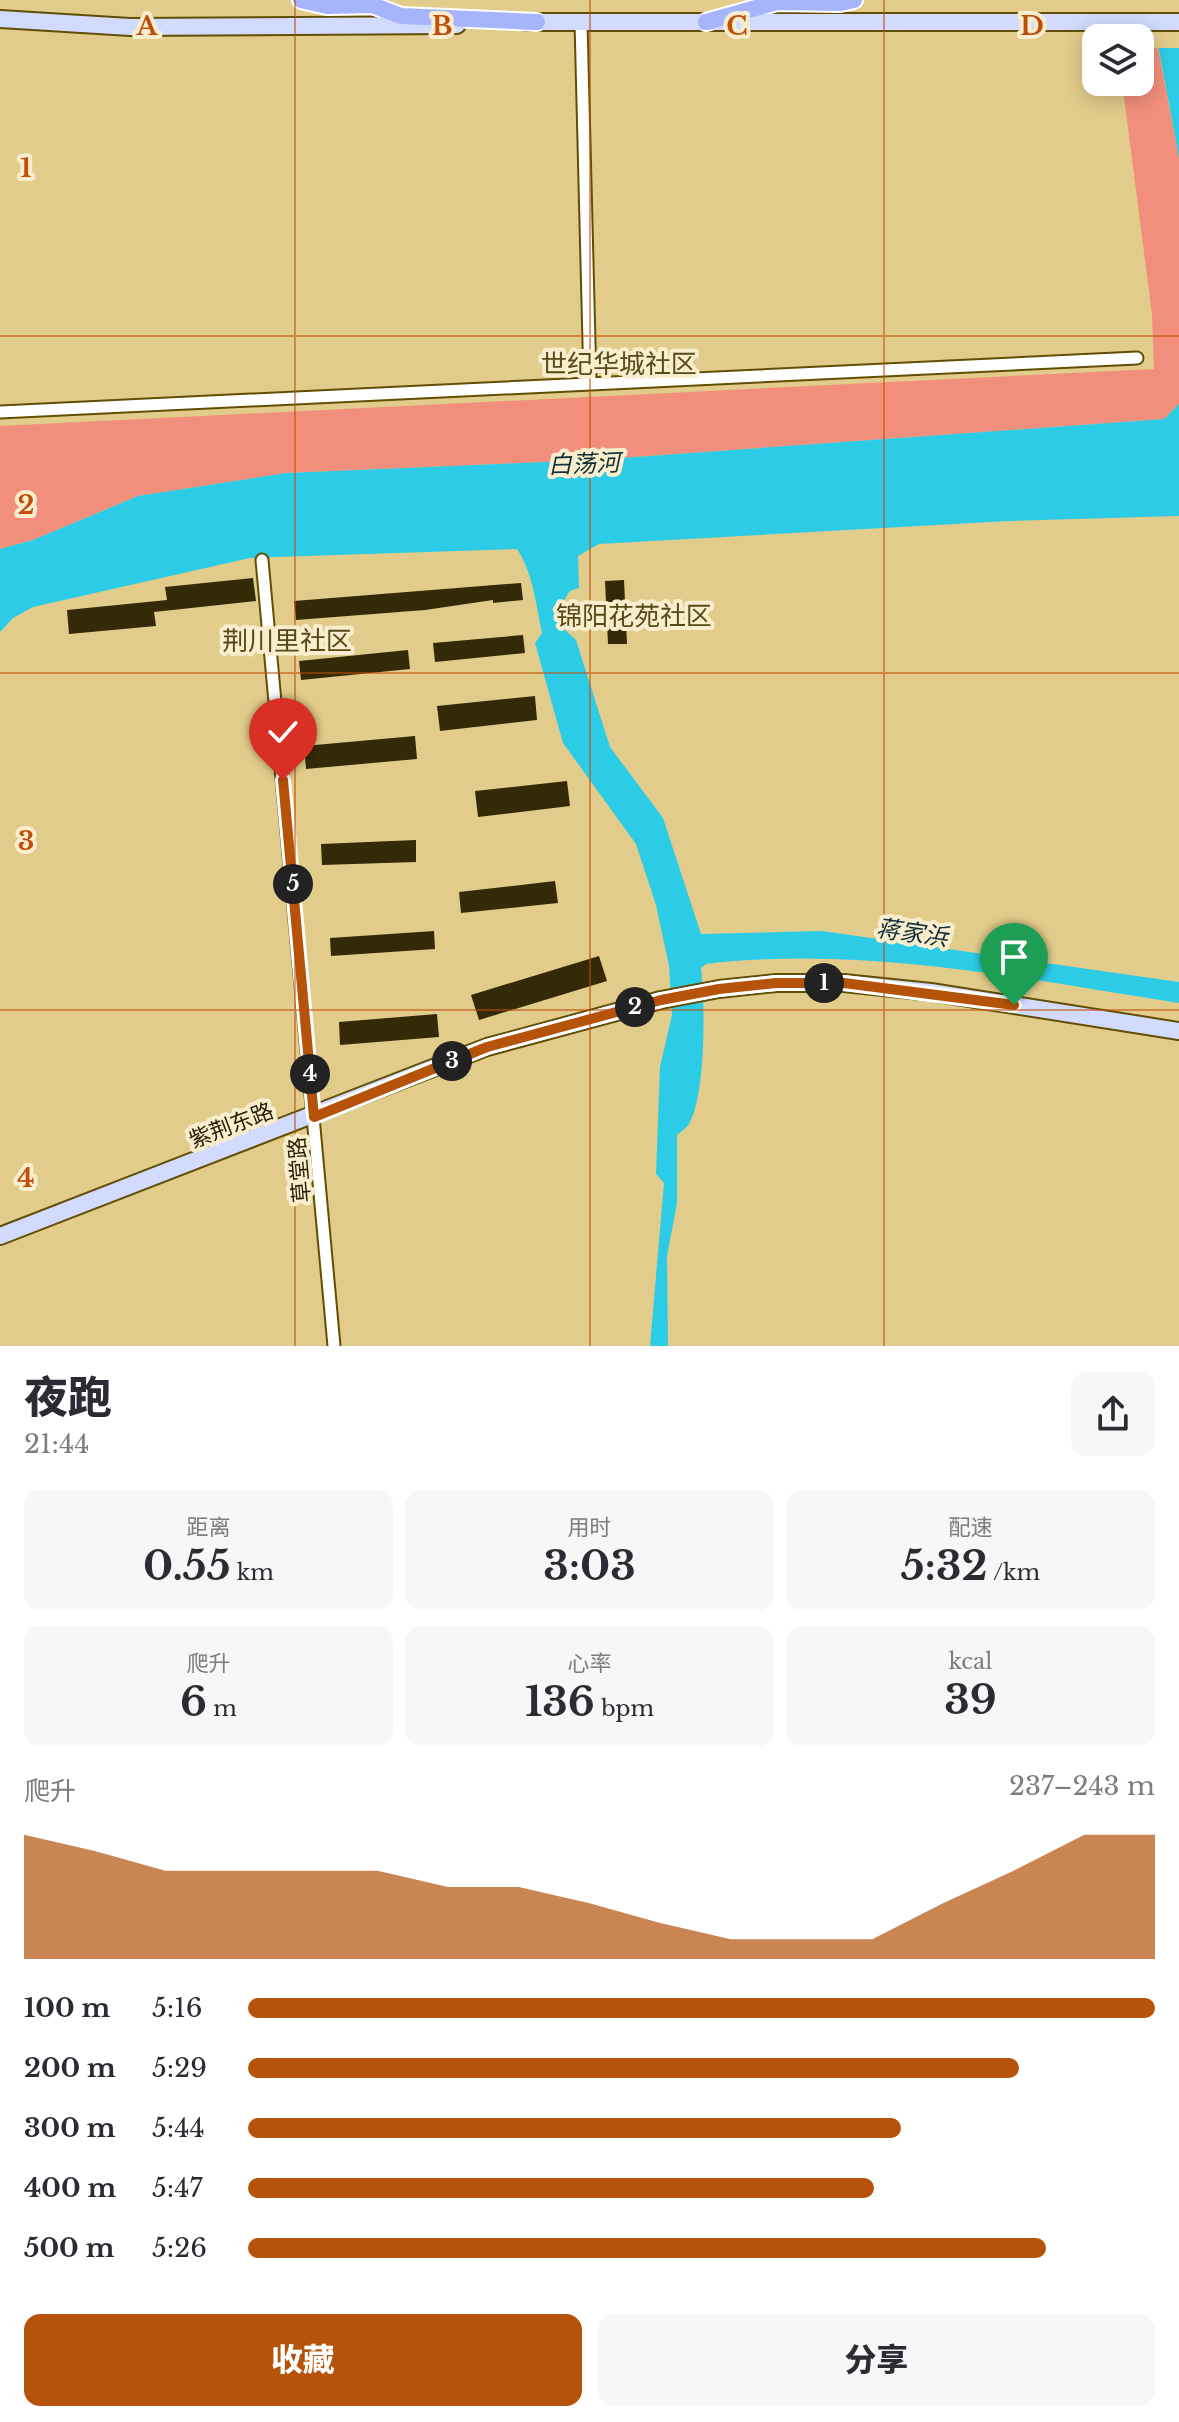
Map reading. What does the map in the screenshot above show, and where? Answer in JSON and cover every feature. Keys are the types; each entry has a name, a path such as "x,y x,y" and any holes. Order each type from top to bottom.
{"main road":[{"path":"301,0 327,6 372,5 401,16 537,22"},
{"path":"706,22 777,2 840,3 854,0"}],"street":[{"path":"0,19 130,27 408,27 537,22 1179,22"},
{"path":"581,22 590,383"},
{"path":"0,412 1137,358"},
{"name":"草堂路","path":"262,560 334,1346"},
{"path":"718,986 797,974 870,977 943,984 1179,1021"},
{"path":"718,986 844,983 931,992 1179,1031"},
{"name":"紫荆东路","path":"0,1236 487,1047 660,997 718,986"},
{"name":"紫荆东路","path":"0,1226 314,1113"}],"shaded area":[{"path":"1154,48 1158,48 1179,158 1179,404 1164,419 593,460 286,473 138,496 33,540 0,549 0,426 1154,369 1152,314 1124,96 1154,96"}],"water":[{"path":"1179,0 1179,158 1151,7"},
{"name":"白荡河","path":"1179,404 1179,516 1009,521 599,544 578,556 579,588 570,591 561,605 565,630 576,640 610,747 663,818 701,934 822,931 1179,982 1179,1003 1002,975 884,962 765,959 706,964 701,968 703,1024 699,1090 690,1122 677,1135 677,1203 667,1256 668,1346 650,1346 664,1183 656,1174 660,1067 672,1015 669,966 656,905 636,844 563,743 535,643 542,633 533,590 527,568 517,549 250,558 33,607 13,618 0,632 0,549 33,540 138,496 286,473 593,460 1164,419"}],"pier":[{"path":"1145,0 1179,0 1179,48 1158,48 1154,24"}],"building":[{"path":"253,578 256,601 154,612 156,626 69,634 67,610 167,600 165,587"},
{"path":"624,580 627,644 608,644 605,581"},
{"path":"521,583 523,600 493,603 493,600 425,610 296,620 294,601"},
{"path":"523,635 525,653 435,662 433,643"},
{"path":"408,650 410,669 301,680 299,661"},
{"path":"535,696 537,720 440,731 437,706"},
{"path":"415,736 417,759 306,769 304,746"},
{"path":"567,781 570,806 478,817 475,791"},
{"path":"416,840 416,862 322,865 321,844"},
{"path":"555,881 558,903 461,913 459,892"},
{"path":"434,931 435,949 331,956 330,938"},
{"path":"599,956 607,981 479,1020 471,995"},
{"path":"437,1014 439,1037 340,1045 339,1022"}],"district":[{"name":"世纪华城社区","path":"619,364"},
{"name":"锦阳花苑社区","path":"634,616"},
{"name":"荆川里社区","path":"287,641"}],"route":[{"path":"283,780 314,1117 487,1047 661,1000 719,989 776,983 844,983 1014,1005"}],"water label":[{"name":"蒋家浜","path":"912,933"}]}
